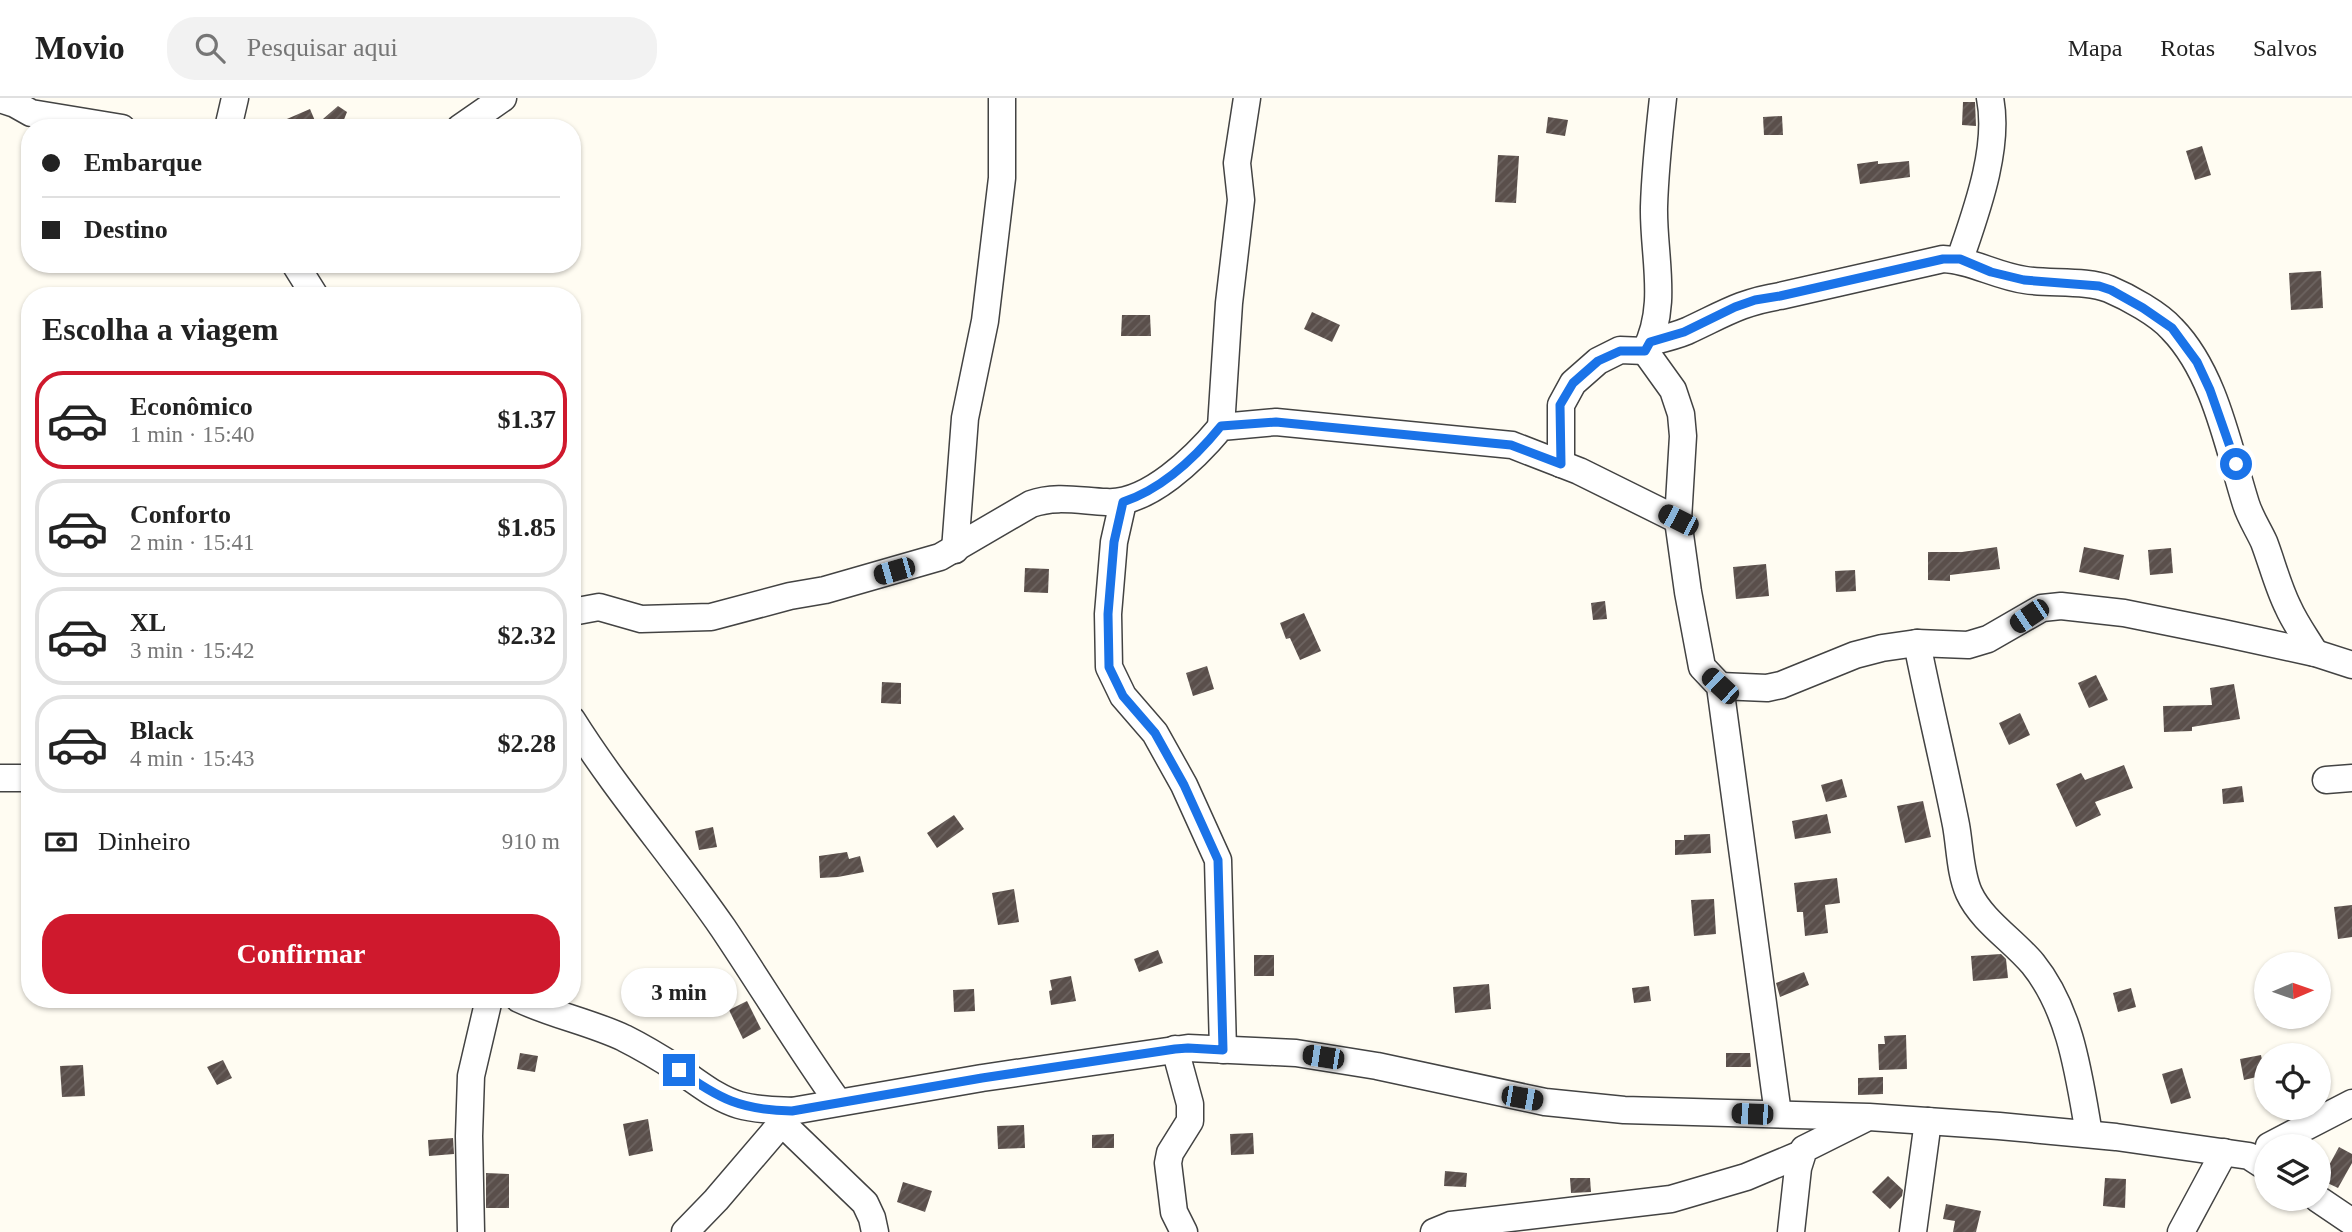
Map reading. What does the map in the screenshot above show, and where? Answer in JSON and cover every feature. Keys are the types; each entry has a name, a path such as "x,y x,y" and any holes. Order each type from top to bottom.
{"street":[{"path":"3,98 31,113 67,119"},
{"path":"231,119 235,98"},
{"path":"473,119 503,98"},
{"path":"955,550 964,418 985,321 1002,178 1002,98"},
{"path":"581,610 599,607 641,620 711,617 790,596 825,590 940,557 1043,499 1123,502 1137,497 1172,474 1200,452 1221,426 1229,303 1241,200 1237,163 1247,98"},
{"path":"1663,98 1654,209 1660,288 1648,347 1673,390 1681,414 1683,436 1678,520 1702,667 1720,686 1778,1114"},
{"path":"1960,259 1982,194 1992,133 1990,98"},
{"path":"1561,464 1560,405 1573,383 1598,361 1620,351 1648,347 1755,300 1925,261 1960,259 1991,272 2024,280 2099,286 2143,308 2172,328 2197,362 2210,390 2236,464 2247,506 2287,607 2315,653"},
{"path":"1221,426 1276,422 1511,445 1561,464 1678,520"},
{"path":"1123,502 1114,542 1108,614 1109,667 1123,696 1155,733 1184,785 1218,860 1223,1050"},
{"path":"1720,686 1767,688 1781,685 1855,655 1882,648 1917,643 1968,645 1988,639 2042,608 2061,606 2124,613 2315,653 2352,665"},
{"path":"2271,644 2287,607"},
{"path":"1917,643 1956,825 1966,886 1978,908 2033,964 2064,1019 2081,1087 2089,1134"},
{"path":"581,733 617,787 723,928 838,1102"},
{"path":"0,778 21,778"},
{"path":"2326,780 2352,778"},
{"path":"471,1232 471,1076 487,1008"},
{"path":"541,1008 595,1025 627,1040 679,1070 712,1094 738,1105 771,1110 787,1117 864,1203 872,1218 875,1232"},
{"path":"685,1232 787,1117 838,1102 1188,1048 1296,1053 1377,1066 1545,1102 1624,1110 1928,1121 2089,1134 2254,1154"},
{"path":"1175,1049 1190,1104 1190,1121 1170,1153 1168,1163 1174,1212 1184,1232"},
{"path":"2293,1134 2352,1103"},
{"path":"1791,1232 1801,1154 1804,1149 1869,1117"},
{"path":"1913,1232 1928,1121"},
{"path":"1434,1232 1451,1225 1671,1199 1746,1177 1801,1154"},
{"path":"2181,1232 2254,1155"}],"building":[{"path":"1963,102 1975,102 1976,126 1962,125"},
{"path":"338,106 347,112 344,119 323,119"},
{"path":"310,109 314,119 287,119"},
{"path":"1782,116 1783,135 1764,135 1763,117"},
{"path":"1548,117 1568,120 1565,136 1546,133"},
{"path":"2202,146 2211,175 2195,180 2186,151"},
{"path":"1498,155 1519,156 1516,203 1495,202"},
{"path":"1878,161 1878,164 1909,161 1910,177 1860,184 1857,164"},
{"path":"2321,271 2323,308 2291,310 2289,273"},
{"path":"1312,312 1340,325 1332,342 1304,329"},
{"path":"1122,315 1150,315 1151,336 1121,336"},
{"path":"1997,547 2000,569 1950,575 1950,581 1928,580 1928,552 1962,552"},
{"path":"2084,547 2124,555 2119,580 2079,572"},
{"path":"2171,548 2173,573 2150,575 2148,550"},
{"path":"1766,564 1769,596 1736,599 1733,567"},
{"path":"1025,568 1049,569 1048,593 1024,592"},
{"path":"1855,570 1856,591 1836,592 1835,571"},
{"path":"1605,601 1607,619 1593,620 1591,603"},
{"path":"1304,613 1321,651 1300,660 1290,638 1286,639 1280,623"},
{"path":"1207,666 1214,689 1193,696 1186,673"},
{"path":"2096,675 2108,700 2089,708 2078,683"},
{"path":"882,682 901,683 901,704 881,703"},
{"path":"2234,684 2240,719 2192,727 2192,731 2164,732 2163,706 2212,705 2210,688"},
{"path":"2020,713 2030,735 2009,745 1999,723"},
{"path":"2124,765 2133,788 2095,802 2101,815 2076,827 2056,784 2081,773 2085,780"},
{"path":"1842,779 1847,797 1826,802 1821,785"},
{"path":"2242,786 2244,802 2223,804 2222,789"},
{"path":"1923,801 1931,837 1905,843 1897,806"},
{"path":"1827,814 1831,833 1795,839 1792,821"},
{"path":"954,815 964,829 937,848 927,833"},
{"path":"713,827 717,847 699,850 695,831"},
{"path":"1710,834 1711,853 1675,855 1675,840 1684,840 1684,835"},
{"path":"847,852 849,859 860,856 864,872 820,878 819,856"},
{"path":"1837,878 1840,903 1825,905 1828,933 1805,936 1803,912 1797,912 1794,883"},
{"path":"1014,889 1019,922 998,925 992,893"},
{"path":"1714,899 1716,934 1694,936 1691,900"},
{"path":"2352,905 2352,937 2338,939 2334,907"},
{"path":"1158,950 1163,963 1139,972 1134,959"},
{"path":"2001,954 2006,959 2008,978 1973,981 1971,956"},
{"path":"1254,955 1274,955 1274,976 1254,976"},
{"path":"1804,972 1809,985 1780,997 1776,983"},
{"path":"1071,976 1076,1001 1051,1005 1050,980"},
{"path":"1489,984 1491,1009 1455,1013 1453,987"},
{"path":"1649,986 1651,1001 1634,1003 1632,988"},
{"path":"2131,988 2136,1007 2118,1012 2113,993"},
{"path":"974,989 975,1011 954,1012 953,990"},
{"path":"747,1001 761,1029 743,1039 729,1010"},
{"path":"1906,1035 1907,1069 1879,1070 1878,1044 1885,1044 1884,1036"},
{"path":"520,1053 538,1056 535,1072 517,1069"},
{"path":"1726,1053 1750,1053 1751,1067 1726,1067"},
{"path":"2254,1056 2254,1078 2244,1080 2240,1059"},
{"path":"223,1060 232,1078 217,1085 207,1067"},
{"path":"83,1065 85,1096 62,1097 60,1066"},
{"path":"2182,1068 2191,1098 2171,1104 2162,1074"},
{"path":"1883,1077 1883,1094 1858,1095 1858,1078"},
{"path":"648,1119 653,1151 629,1156 623,1124"},
{"path":"1024,1125 1025,1148 998,1149 997,1126"},
{"path":"1253,1133 1254,1154 1231,1155 1230,1134"},
{"path":"1114,1134 1114,1148 1092,1148 1092,1135"},
{"path":"453,1138 454,1154 429,1156 428,1140"},
{"path":"2339,1147 2352,1154 2352,1163 2338,1188 2331,1185 2331,1162"},
{"path":"1445,1171 1467,1173 1466,1187 1444,1186"},
{"path":"486,1173 509,1174 509,1208 486,1208"},
{"path":"1888,1176 1903,1190 1902,1196 1890,1209 1872,1192"},
{"path":"1570,1178 1590,1178 1591,1192 1571,1193"},
{"path":"2105,1178 2126,1179 2125,1208 2103,1206"},
{"path":"903,1182 932,1191 925,1212 897,1202"},
{"path":"1946,1204 1981,1211 1976,1232 1953,1232 1955,1221 1943,1219"}],"route":[{"path":"679,1070 712,1094 738,1105 792,1111 982,1078 1175,1049 1223,1050 1218,860 1184,785 1155,733 1123,696 1109,667 1108,614 1114,542 1123,502 1137,497 1172,474 1200,452 1221,426 1276,422 1511,445 1561,464 1560,405 1573,383 1598,361 1620,351 1645,351 1650,342 1684,332 1755,300 1925,261 1960,259 1991,272 2024,280 2099,286 2143,308 2172,328 2197,362 2210,390 2236,464"}]}
